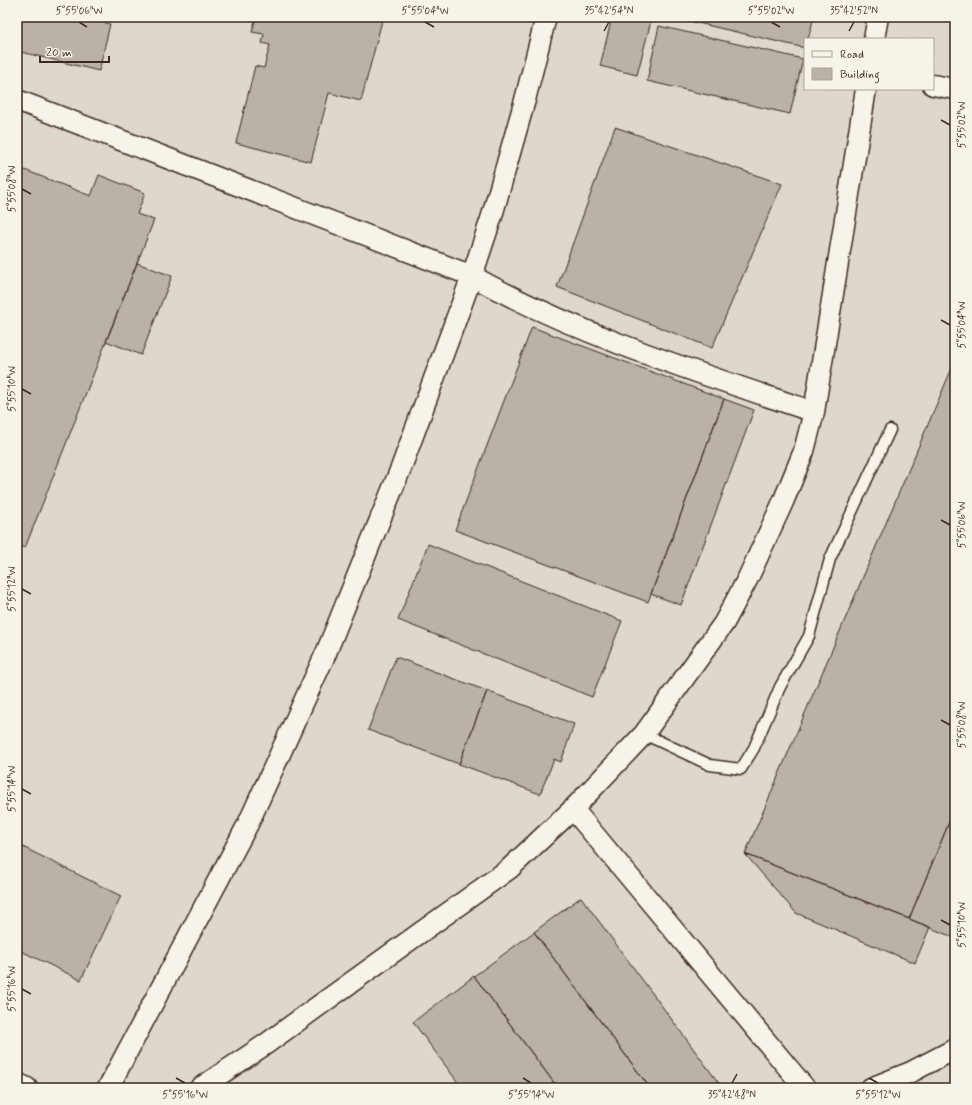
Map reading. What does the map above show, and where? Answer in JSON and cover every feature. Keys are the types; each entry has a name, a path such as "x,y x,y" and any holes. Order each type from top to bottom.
{"street":[{"path":"108,1088 248,824 326,653 400,468 472,276 494,208 525,100 546,17"},
{"path":"874,38 878,17"},
{"path":"934,86 955,89"},
{"path":"200,1088 266,1044 509,869 573,809 644,734 724,622 748,578 783,502 804,451 814,412 866,90"},
{"path":"17,100 472,276 498,291 573,325 671,362 814,412"},
{"path":"573,809 804,1088"},
{"path":"870,1088 911,1072 955,1049"},
{"path":"17,1083 27,1088"}],"lane":[{"path":"644,734 710,765 741,769 754,748 780,687 809,636 830,559 890,430"}],"shaded area":[{"path":"17,17 955,17 955,1088 17,1088"}],"building":[{"path":"17,17 80,17 110,24 99,71 17,51"},
{"path":"256,17 383,17 361,101 329,93 311,162 236,143 255,66 264,68 270,45 262,43 264,34 252,32"},
{"path":"612,17 652,17 637,75 600,66"},
{"path":"672,17 814,17 808,38 804,38 804,48"},
{"path":"659,26 803,59 790,114 647,81"},
{"path":"615,127 782,184 712,348 557,287"},
{"path":"17,167 91,196 99,175 145,193 137,214 154,220 25,548 17,545"},
{"path":"137,263 172,276 141,355 106,341"},
{"path":"532,327 724,399 648,602 455,530"},
{"path":"955,361 955,808 909,919 745,854"},
{"path":"724,399 754,410 681,605 651,594"},
{"path":"428,544 622,621 592,697 398,620"},
{"path":"396,657 487,691 459,764 368,730"},
{"path":"487,691 574,724 561,762 554,759 540,794 459,764"},
{"path":"955,808 955,938 909,919"},
{"path":"17,844 121,896 81,980 17,949"},
{"path":"745,854 930,927 915,963 796,913"},
{"path":"581,897 721,1086 717,1088 650,1088 534,932"},
{"path":"534,932 650,1088 558,1088 474,976"},
{"path":"474,976 558,1088 462,1088 413,1022"}]}
